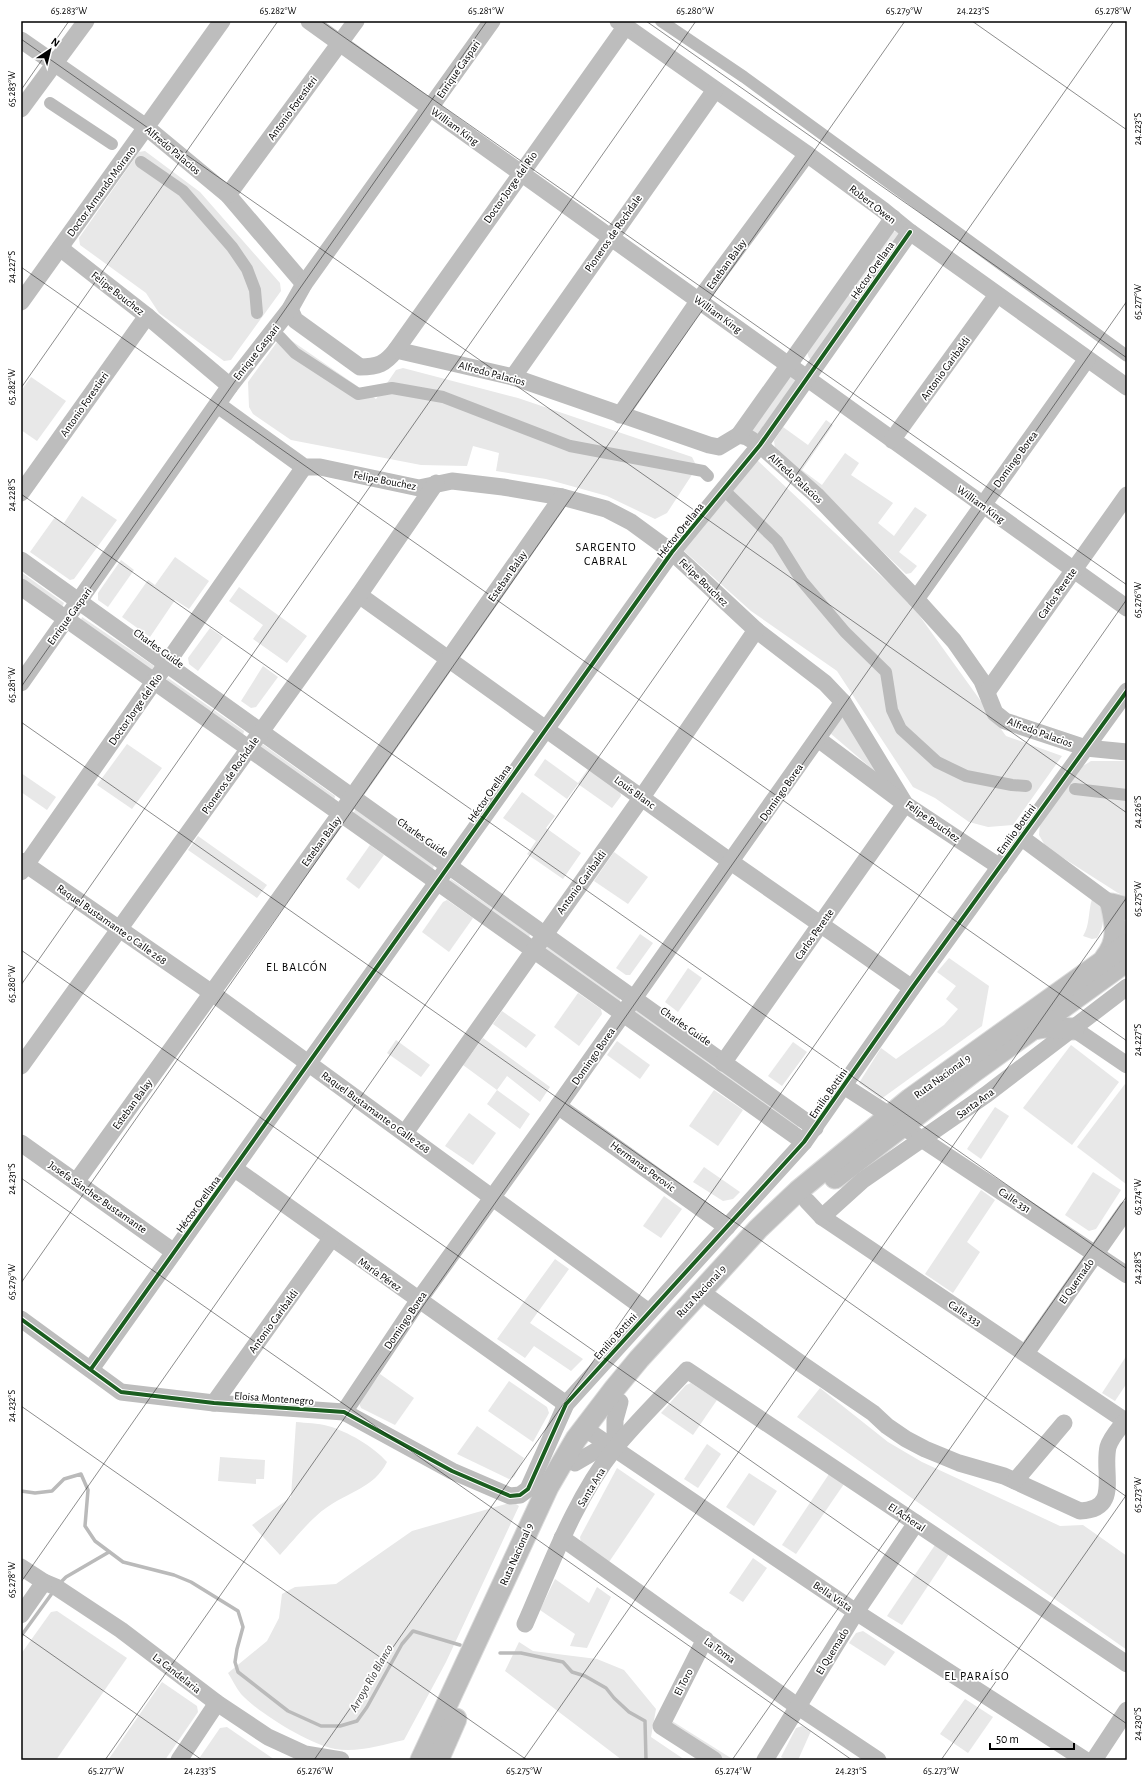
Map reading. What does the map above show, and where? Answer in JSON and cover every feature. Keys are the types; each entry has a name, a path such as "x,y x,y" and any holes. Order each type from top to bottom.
{"main road":[{"path":"1105,959 1112,950 1122,909"},
{"name":"Ruta Nacional 9","path":"421,1760 469,1660 531,1520 560,1466 589,1432 620,1402 756,1249 807,1200 896,1120 1105,959 1127,944"},
{"name":"Ruta Nacional 9","path":"438,1760 547,1514 575,1463 589,1432 615,1388 666,1329 773,1214 803,1186 896,1120 1033,1030 1127,961"},
{"path":"1033,1030 1046,1026 1074,1029"}],"street":[{"path":"21,109 86,21"},
{"name":"Doctor Armando Moirano","path":"21,302 222,21"},
{"name":"William King","path":"309,21 699,300 982,506 1127,608"},
{"name":"Antonio Forestieri","path":"228,196 356,21"},
{"name":"Enrique Gaspari","path":"21,684 230,386 290,309 304,284 492,21"},
{"name":"Robert Owen","path":"622,24 807,154 910,232 1127,387"},
{"name":"Doctor Jorge del Río","path":"396,350 622,24"},
{"name":"Alfredo Palacios","path":"21,40 146,127 228,196 304,284"},
{"name":"Pioneros de Rochdale","path":"513,377 610,236 715,90"},
{"name":"Esteban Balay","path":"620,415 699,300 807,154"},
{"name":"Héctor Orellana","path":"739,435 893,218"},
{"name":"Héctor Orellana","path":"91,1369 235,1169 672,552 760,445 910,232"},
{"name":"Felipe Bouchez","path":"60,248 147,316 230,386"},
{"name":"Antonio Garibaldi","path":"892,440 997,295"},
{"path":"290,309 295,320 302,326 360,367 374,367 388,360 396,350"},
{"name":"Antonio Forestieri","path":"21,493 147,316"},
{"name":"Alfredo Palacios","path":"396,350 513,377 620,415 719,447 739,435 748,437 760,445 816,495 916,599 954,642 987,692 994,713 1006,721 1086,748 1127,752"},
{"name":"Domingo Borea","path":"916,599 1087,359"},
{"path":"218,405 304,467"},
{"name":"Doctor Jorge del Río","path":"23,866 304,467"},
{"name":"Felipe Bouchez","path":"304,467 320,467 419,488 436,483 452,481 503,486 562,497 606,509 631,522 672,552 756,630 825,683 844,702 905,804 1000,867"},
{"name":"Pioneros de Rochdale","path":"21,1066 360,595 436,483"},
{"name":"Carlos Perette","path":"987,692 1127,495"},
{"name":"Esteban Balay","path":"76,1182 352,798 562,497"},
{"name":"Charles Guide","path":"21,560 815,1128"},
{"path":"21,587 438,882 532,951 804,1142"},
{"name":"Louis Blanc","path":"360,595 731,862 912,988"},
{"name":"Antonio Garibaldi","path":"405,1133 642,797 756,630"},
{"name":"Emilio Bottini","path":"528,1489 566,1404 804,1142 912,988 1127,691"},
{"name":"Domingo Borea","path":"344,1412 418,1301 844,702"},
{"path":"818,740 905,804"},
{"name":"Carlos Perette","path":"723,1063 905,804"},
{"path":"1022,838 1122,909"},
{"name":"Raquel Bustamante o Calle 268","path":"23,866 121,929 212,993 649,1312"},
{"name":"Santa Ana","path":"822,1217 863,1180 923,1139 1074,1029 1127,987"},
{"path":"1074,1029 1127,1065"},
{"name":"Calle 331","path":"844,1086 1127,1275"},
{"name":"Hermanas Perovic","path":"558,1106 727,1227"},
{"name":"Josefa Sánchez Bustamante","path":"21,1143 174,1252"},
{"name":"María Pérez","path":"235,1169 418,1301 566,1404"},
{"name":"Calle 333","path":"807,1200 822,1217 1126,1421"},
{"name":"El Quemado","path":"1026,1353 1127,1209"},
{"name":"Antonio Garibaldi","path":"214,1403 331,1239"},
{"path":"711,1298 803,1365 873,1413 887,1426 925,1450 1015,1481 1068,1507 1080,1511 1092,1511 1102,1503 1109,1488 1108,1448 1112,1439 1126,1421"},
{"name":"Eloisa Montenegro","path":"21,1319 121,1392 214,1403 344,1412 452,1470 502,1493 510,1496 520,1495 528,1489"},
{"name":"Santa Ana","path":"525,1624 562,1538 587,1490 615,1449 688,1370"},
{"name":"El Acheral","path":"688,1370 1127,1664"},
{"path":"575,1463 599,1449 615,1449 615,1420 620,1402"},
{"path":"1015,1481 1064,1423"},
{"name":"Bella Vista","path":"589,1432 856,1612 1084,1760"},
{"name":"El Quemado","path":"765,1760 856,1612 916,1523"},
{"name":"La Toma","path":"562,1538 797,1706 878,1760"},
{"name":"La Candelaria","path":"21,1567 44,1582 56,1587 121,1630 217,1703 268,1737 308,1757 341,1760"},
{"path":"21,1615 44,1582"},
{"name":"El Toro","path":"705,1639 661,1726 714,1760"},
{"path":"179,1760 217,1703"},
{"path":"1094,1760 1127,1710"}],"shaded area":[{"path":"145,151 200,192 280,283 281,291 231,360 224,361 159,313 146,293 80,245 79,238 139,152"},
{"path":"896,231 900,234 811,359 809,358 807,352 893,232"},
{"path":"289,339 376,399 396,370 403,368 518,398 692,457 697,467 667,513 655,519 607,496 546,479 496,471 499,453 473,446 467,466 421,465 291,440 253,414 249,407 248,382 277,342"},
{"path":"31,377 66,401 37,441 21,430 21,391"},
{"path":"789,377 794,377 796,381 758,433 755,433 752,430"},
{"path":"826,420 833,425 802,470 822,485 845,453 859,463 851,475 893,503 878,523 894,536 915,507 927,515 899,552 917,566 911,573 906,574 775,448 774,441 783,427 808,445"},
{"path":"757,460 911,604 1006,736 1062,756 1013,825 988,827 969,822 935,798 913,787 837,671 751,611 683,550"},
{"path":"82,496 117,520 74,579 70,580 30,552 55,517 64,523"},
{"path":"175,557 209,581 189,609 175,600 150,637 122,617 148,580 155,585"},
{"path":"121,560 134,570 108,607 98,600 98,593"},
{"path":"21,572 64,603 62,607 21,579"},
{"path":"239,587 307,636 287,663 253,639 263,625 229,601"},
{"path":"82,617 154,666 152,670 81,620"},
{"path":"210,628 223,637 198,671 189,664 188,658"},
{"path":"263,666 278,677 256,707 251,708 241,701"},
{"path":"168,678 244,731 243,735 165,681"},
{"path":"841,713 878,774 830,733"},
{"path":"261,743 335,796 334,801 258,748"},
{"path":"127,744 162,768 132,809 97,785"},
{"path":"545,759 578,783 588,769 620,792 621,796 612,808 578,784 567,799 534,775"},
{"path":"1091,761 1127,761 1127,897 1118,893 1046,847 1039,835 1040,823 1083,766"},
{"path":"21,773 56,797 47,810 21,792"},
{"path":"522,792 555,816 546,828 581,853 563,879 527,854 536,841 503,818"},
{"path":"356,809 434,865 433,869 353,813"},
{"path":"198,836 267,885 257,898 188,850"},
{"path":"370,845 384,855 359,889 346,879"},
{"path":"614,852 648,877 628,904 594,881"},
{"path":"451,879 530,934 529,938 449,882"},
{"path":"1092,899 1100,907 1103,923 1097,938 1092,939 1083,936 1088,923"},
{"path":"447,900 473,918 449,952 422,932 443,902"},
{"path":"640,934 653,943 630,975 626,975 616,968"},
{"path":"543,943 620,998 620,1002 540,948"},
{"path":"949,958 989,986 982,1026 881,1099 859,1083 881,1048 896,1059 944,1025 958,1009 946,999 956,986 937,972"},
{"path":"688,968 702,978 678,1012 665,1002"},
{"path":"578,993 601,1009 602,1014 579,1046 554,1027"},
{"path":"633,1008 799,1125 797,1129 631,1012"},
{"path":"502,1011 536,1035 526,1048 493,1024"},
{"path":"483,1038 550,1087 540,1102 507,1076 497,1090 463,1065"},
{"path":"396,1040 430,1065 421,1077 387,1053"},
{"path":"617,1041 650,1065 640,1079 607,1055"},
{"path":"793,1042 807,1052 782,1086 768,1076"},
{"path":"1071,1045 1119,1082 1072,1145 1023,1108"},
{"path":"1125,1084 1127,1086 1126,1184 1077,1147"},
{"path":"497,1090 530,1114 520,1129 487,1104"},
{"path":"714,1090 743,1110 718,1146 689,1126"},
{"path":"995,1107 1009,1116 981,1159 967,1149"},
{"path":"469,1113 496,1133 473,1165 445,1146"},
{"path":"704,1167 740,1192 733,1199 723,1201 693,1182"},
{"path":"1093,1172 1121,1190 1096,1229 1089,1231 1065,1215"},
{"path":"981,1190 995,1200 967,1242 980,1252 953,1293 925,1274"},
{"path":"664,1196 682,1209 661,1238 643,1226"},
{"path":"555,1259 569,1269 530,1323 583,1359 571,1371 534,1346 525,1358 497,1339"},
{"path":"1127,1355 1127,1383 1115,1401 1102,1393"},
{"path":"380,1374 414,1398 395,1425 361,1408 359,1403"},
{"path":"509,1381 547,1407 549,1413 533,1442 488,1411"},
{"path":"691,1383 717,1400 693,1435 661,1413 686,1385"},
{"path":"820,1388 888,1442 922,1462 1060,1526 1083,1525 1127,1556 1127,1650 797,1417"},
{"path":"296,1422 324,1425 335,1428 368,1445 387,1462 382,1471 368,1484 334,1502 320,1512 280,1555 252,1525 291,1497"},
{"path":"477,1426 524,1458 514,1477 509,1479 457,1454"},
{"path":"707,1444 721,1454 698,1488 684,1479"},
{"path":"220,1457 265,1460 264,1479 256,1479 256,1484 218,1481"},
{"path":"617,1468 655,1494 609,1562 581,1543 580,1537"},
{"path":"749,1473 777,1491 754,1526 726,1507"},
{"path":"829,1474 844,1484 796,1554 782,1545"},
{"path":"513,1502 519,1506 446,1662 404,1740 370,1748 352,1750 335,1749 324,1746 298,1735 285,1727 259,1710 239,1692 228,1673 267,1641 279,1618 282,1594 295,1587 336,1584 412,1531"},
{"path":"935,1545 949,1554 902,1625 887,1616"},
{"path":"753,1558 767,1568 743,1602 729,1593"},
{"path":"555,1579 589,1603 597,1587 611,1597 587,1648 570,1646 575,1634 540,1610"},
{"path":"57,1611 127,1658 56,1760 22,1760 21,1654 51,1612"},
{"path":"863,1631 895,1652 885,1666 849,1643 856,1633"},
{"path":"519,1642 533,1651 597,1659 624,1670 656,1709 651,1737 685,1760 622,1760 505,1671"},
{"path":"162,1682 197,1706 198,1712 165,1760 108,1760"},
{"path":"965,1699 993,1717 968,1753 940,1734"},
{"path":"672,1721 734,1760 704,1760 670,1740"},
{"path":"802,1726 811,1731 798,1760 786,1760 781,1757 796,1728"},
{"path":"227,1727 275,1760 198,1760 220,1728"}],"waterway":[{"path":"661,21 744,77 1127,356"},
{"path":"50,103 112,144"},
{"path":"141,162 183,191 232,247 247,269 255,290 257,313"},
{"path":"280,337 295,353 358,394 392,388 443,397 570,446 703,471 708,476"},
{"path":"729,495 777,541 802,581 845,632 886,672 892,710 901,729 937,762 966,776 1012,785 1026,786"},
{"path":"1075,789 1127,795"},
{"name":"Arroyo Río Blanco","path":"21,1491 35,1493 52,1491 64,1479 81,1474 88,1490 85,1526 95,1541 123,1562 174,1575 191,1582 238,1611 243,1627 235,1662 238,1672 288,1711 321,1726 340,1726 357,1721 367,1707 402,1644 413,1631 460,1645"},
{"path":"59,1584 66,1577 109,1552"},
{"path":"21,1636 53,1592"},
{"name":"Arroyo Río Blanco","path":"500,1653 521,1653 563,1662 572,1672 585,1676 606,1688 629,1712 645,1721 646,1760"}],"cycle path":[{"path":"91,1369 672,552 760,445 910,232"},
{"path":"21,1319 121,1392 214,1403 344,1412 452,1471 510,1496 520,1495 528,1489 566,1404 804,1142 912,988 1127,691"}],"district":[{"name":"SARGENTO CABRAL","path":"606,554"},
{"name":"EL BALCÓN","path":"297,967"},
{"name":"EL PARAÍSO","path":"977,1676"}]}
